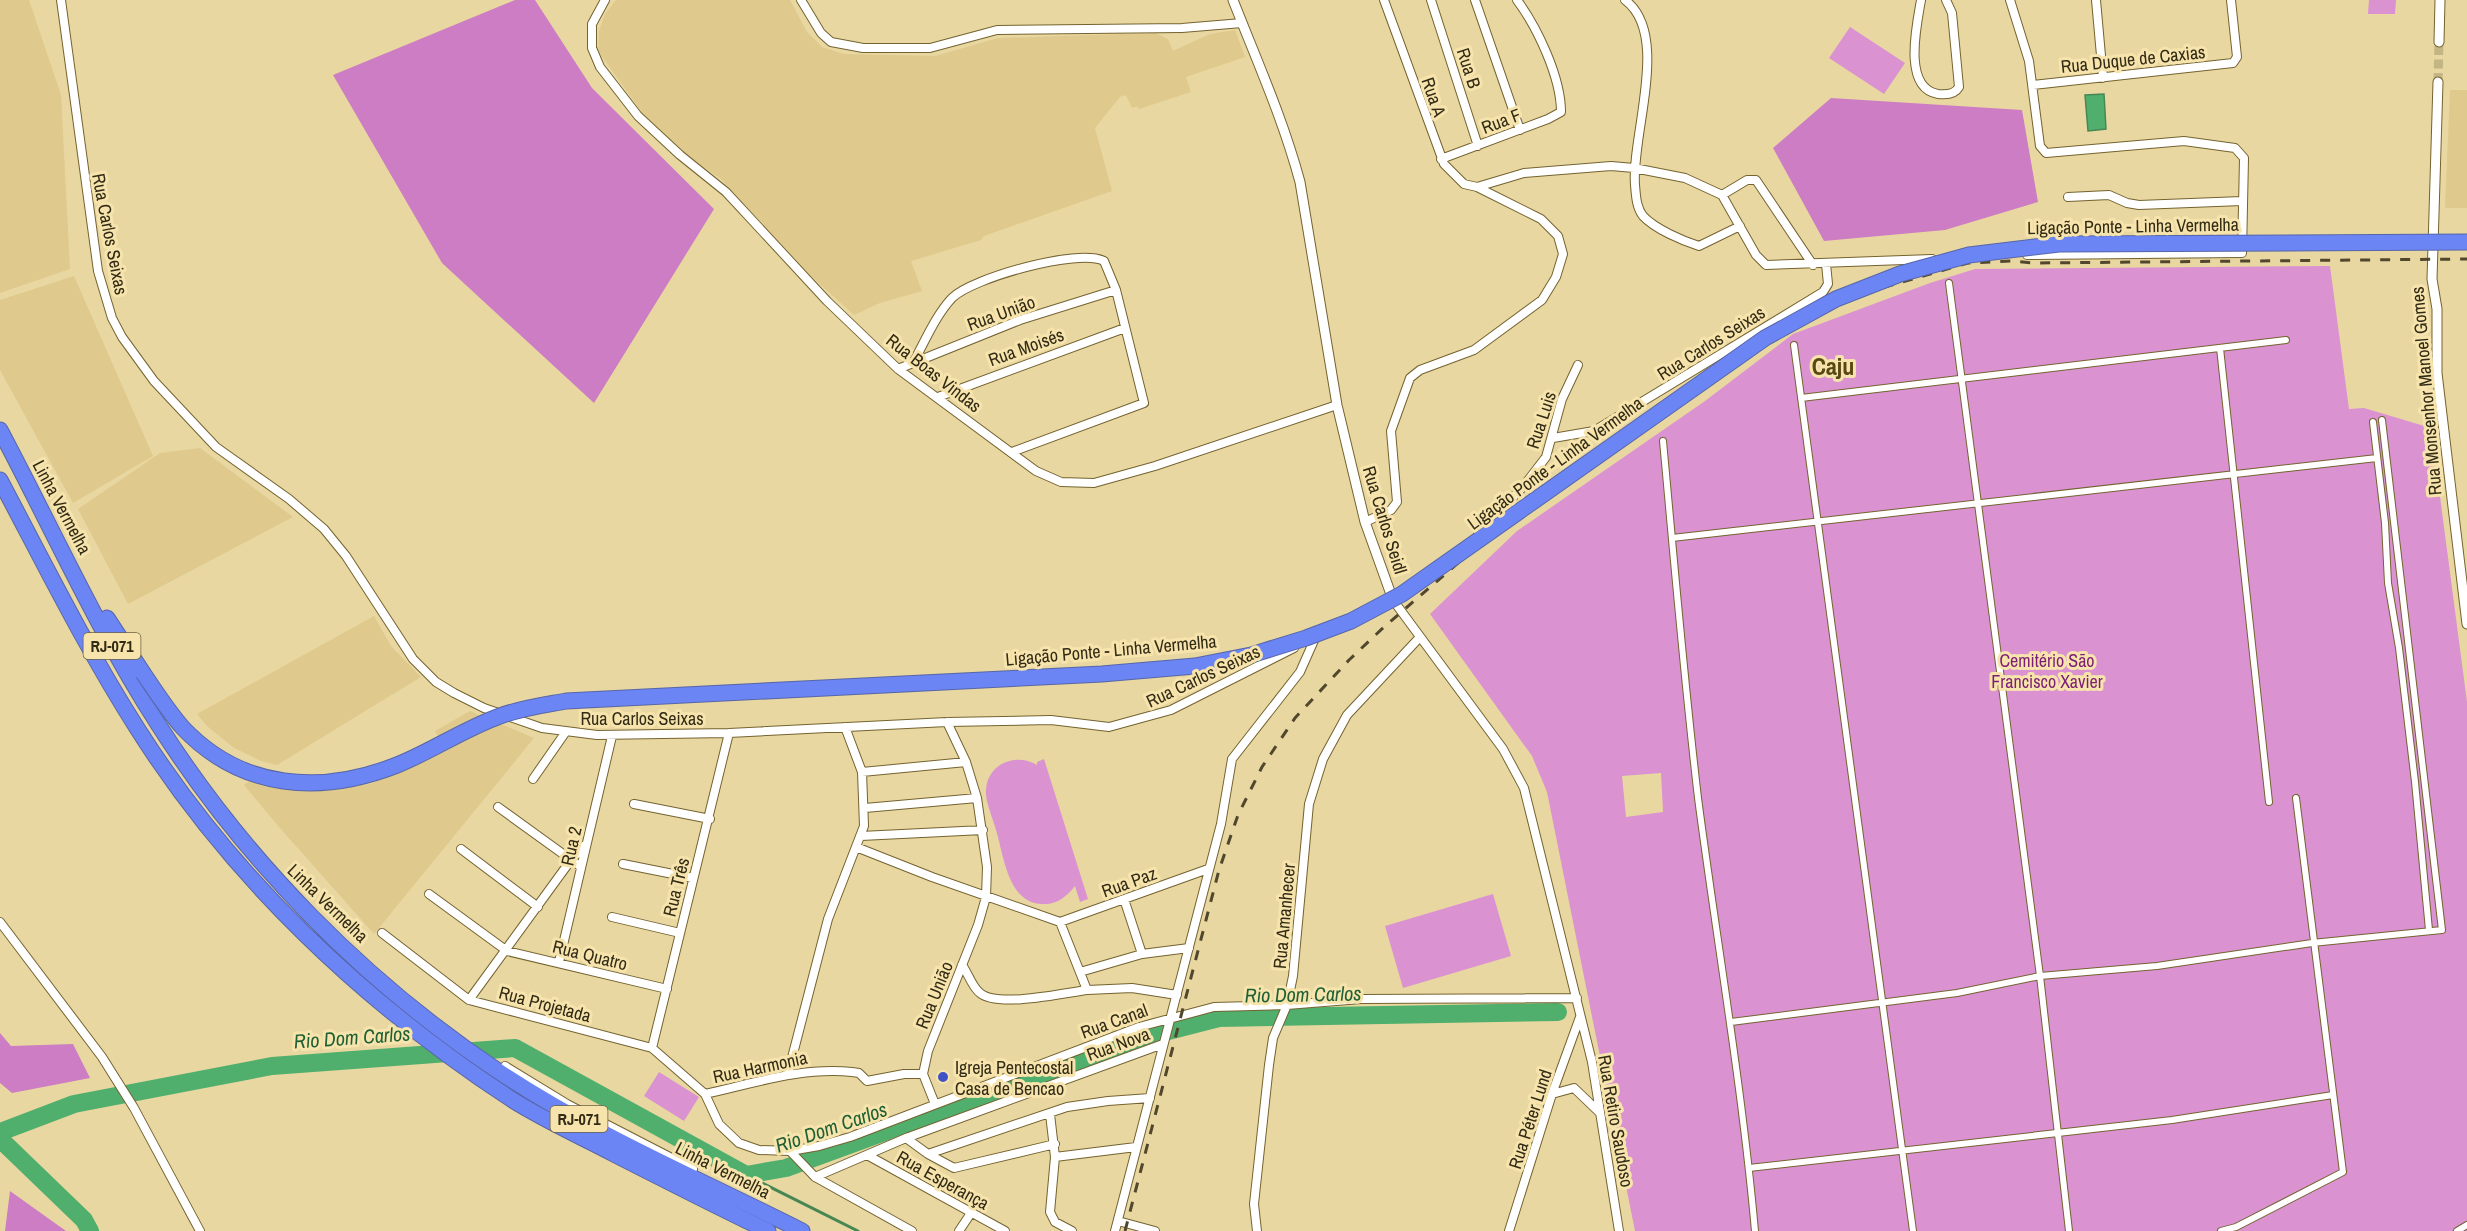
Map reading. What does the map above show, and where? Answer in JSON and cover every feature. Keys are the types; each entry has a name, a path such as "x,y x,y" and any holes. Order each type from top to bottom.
{"highway":[{"name":"Ligação Ponte - Linha Vermelha","path":"61,547 178,723 210,751 256,775 298,784 342,780 377,772 410,759 500,716 566,701 1102,674 1214,663 1306,638 1351,621 1402,594 1765,338 1836,299 1900,274 1980,253 2059,244 2467,242"},
{"name":"Linha Vermelha","path":"0,430 147,705 220,814 303,909 375,975 458,1042 527,1089 612,1136 802,1231"},
{"name":"Linha Vermelha","path":"0,480 137,728 190,805 291,921 363,990 446,1055 514,1101 768,1231"}],"street":[{"name":"Rua Carlos Seixas","path":"61,0 98,271 112,318 140,364 188,420 216,447 289,499 324,529 346,556 413,659 436,682 484,708 526,723 565,733 612,736 1051,720 1109,727 1125,725 1172,710 1235,680 1342,620 1393,600"},
{"name":"Rua Boas Vindas","path":"605,0 592,24 592,48 600,67 638,116 680,156 726,192 827,301 898,369 1054,481 1094,483 1155,466 1337,405"},
{"path":"801,0 821,33 831,42 863,48 930,48 997,30 1182,28 1242,23"},
{"name":"Rua Carlos Seidl","path":"1233,0 1287,133 1300,182 1337,405 1365,522 1393,600 1503,749 1524,788 1581,1017"},
{"name":"Rua A","path":"1365,522 1391,510 1397,502 1391,431 1410,378 1420,370 1474,350 1537,304 1547,294 1562,262 1563,247 1549,225 1533,213 1458,180 1441,159 1384,0"},
{"name":"Rua B","path":"1431,0 1478,146"},
{"path":"1475,0 1520,130"},
{"name":"Rua F","path":"1441,159 1558,114 1560,103 1537,32 1517,0"},
{"path":"1625,0 1642,20 1647,44 1634,168 1637,204 1641,212 1669,232 1700,246 1740,226"},
{"path":"1921,0 1915,63 1924,87 1934,93 1948,94 1957,91 1959,85 1952,13 1946,0"},
{"path":"2010,0 2024,43 2033,85 2040,146 2046,153 2052,155 2184,141 2235,148 2244,158 2242,253 2016,255"},
{"path":"2096,0 2103,78"},
{"name":"Rua Duque de Caxias","path":"2033,85 2231,64 2236,61 2231,0"},
{"path":"2439,42 2440,0"},
{"name":"Rua Monsenhor Manoel Gomes","path":"2438,82 2432,268 2437,309 2437,373 2467,624"},
{"path":"1477,187 1524,173 1611,166 1634,168 1685,178 1722,195 1759,260 1767,265 1813,265 1944,258"},
{"path":"1722,195 1747,180 1756,180 1813,265"},
{"path":"2068,197 2109,195 2127,203 2139,205 2242,201"},
{"path":"914,362 951,299 962,290 1030,266 1068,259 1100,259 1106,263 1116,291 1144,395 1143,405 1012,452"},
{"name":"Rua Carlos Seixas","path":"1553,438 1594,431 1823,292 1828,284 1826,264"},
{"path":"1949,283 1980,505 2040,976 2069,1231"},
{"name":"Rua União","path":"898,369 1020,320 1116,291"},
{"name":"Rua Moisés","path":"938,397 1125,328"},
{"path":"1801,398 2286,340"},
{"path":"1794,345 1913,1231"},
{"path":"2220,348 2270,802"},
{"name":"Rua Luis","path":"1393,600 1455,552 1504,508 1536,470 1546,457 1562,399 1578,364"},
{"path":"1731,1022 1957,993 2040,976 2157,966 2312,943 2442,930 2382,420"},
{"path":"2373,422 2388,584 2406,704 2429,930"},
{"path":"1663,441 1699,800 1731,1022 1755,1231"},
{"path":"1672,538 1980,505 2377,458"},
{"path":"1115,1231 1221,824 1226,781 1232,759 1300,672 1316,636"},
{"name":"Rua Amanhecer","path":"1257,1231 1254,1204 1268,1076 1272,1045 1285,1009 1293,976 1309,804 1323,759 1347,715 1420,637"},
{"name":"Rua União","path":"923,1074 932,1039 986,897 987,867 977,798 966,762 947,722"},
{"path":"788,1073 828,919 861,836 865,808 862,772 845,727"},
{"path":"532,779 565,733"},
{"name":"Rua Três","path":"652,1048 693,878 710,819 729,733"},
{"name":"Rua 2","path":"559,962 612,736"},
{"path":"862,772 966,762"},
{"path":"865,808 977,798"},
{"path":"2221,1231 2236,1227 2343,1172 2295,798"},
{"path":"634,804 710,819"},
{"path":"498,807 581,867"},
{"path":"861,836 983,830"},
{"path":"469,1000 507,951 571,860 586,844"},
{"path":"856,847 986,897 1060,922 1087,990"},
{"path":"461,849 538,907"},
{"path":"623,864 693,878"},
{"name":"Rua Paz","path":"1060,922 1208,868"},
{"path":"429,894 507,951"},
{"path":"1124,899 1142,954"},
{"path":"612,917 680,933"},
{"path":"0,921 102,1057 134,1108 200,1231"},
{"name":"Rua Projetada","path":"382,933 469,1000 652,1048 705,1094"},
{"path":"1080,972 1142,954 1189,948"},
{"name":"Rua Quatro","path":"507,951 667,989"},
{"path":"962,965 977,989 989,998 1015,999 1087,990 1132,988 1178,995"},
{"name":"Rua Canal","path":"705,1094 719,1124 733,1140 759,1150 792,1154 850,1137 935,1104 1168,1021 1214,1007 1285,1009 1361,999 1577,998"},
{"name":"Rua Péter Lund","path":"1509,1231 1552,1094 1581,1017"},
{"name":"Rua Retiro Saudoso","path":"1581,1017 1592,1062 1619,1231"},
{"name":"Rua Nova","path":"812,1174 867,1155 1164,1040"},
{"path":"505,1066 618,1131 813,1231"},
{"name":"Rua Harmonia","path":"705,1094 788,1073 825,1070 852,1072 859,1073 867,1081 904,1074 923,1074"},
{"path":"923,1074 935,1104"},
{"path":"1552,1094 1574,1089 1600,1113"},
{"path":"1749,1168 2172,1120 2333,1095"},
{"path":"928,1154 1087,1103 1150,1098"},
{"path":"1050,1114 1055,1157 1050,1205 1055,1222 1072,1231"},
{"path":"906,1138 928,1154 954,1168 1054,1144"},
{"path":"1055,1157 1136,1147"},
{"path":"792,1154 812,1174 912,1231"},
{"name":"Rua Esperança","path":"867,1155 1005,1231"},
{"path":"959,1231 971,1213"},
{"path":"1118,1221 1155,1231"},
{"path":"2457,1231 2467,1225"}],"shaded area":[{"path":"0,0 29,0 61,95 70,269 0,293"},
{"path":"515,0 535,0 592,88 714,209 594,403 442,263 333,75"},
{"path":"616,0 790,0 807,32 822,47 844,54 935,56 998,38 1156,33 1168,39 1173,51 1210,34 1235,30 1245,57 1186,77 1191,92 1139,109 1137,106 1132,108 1126,95 1120,97 1095,128 1112,191 984,236 981,240 911,261 922,291 880,303 854,315 811,276 721,179 692,159 646,118 598,51 599,31 605,14"},
{"path":"2450,90 2467,90 2467,208 2445,208"},
{"path":"2104,94 2106,129 2088,131 2085,95"},
{"path":"1831,98 2022,110 2038,202 1945,230 1824,241 1773,148"},
{"path":"74,276 153,456 73,503 0,370 0,300"},
{"path":"200,448 293,517 128,604 78,509 160,453"},
{"path":"374,616 391,646 421,677 277,765 261,761 234,748 207,726 197,714"},
{"path":"470,711 534,738 374,934 244,785 251,780 274,787 312,791 370,784 409,767 444,747 435,731"},
{"path":"0,1033 11,1046 73,1044 90,1078 12,1093 0,1083"},
{"path":"10,1191 66,1231 5,1231"}],"green space":[{"path":"2369,0 2396,0 2395,14 2368,14"},
{"path":"1850,27 1905,63 1884,94 1829,58"},
{"name":"Cemitério São Francisco Xavier","path":"2330,266 2349,409 2364,408 2431,428 2467,702 2467,1231 1635,1231 1547,792 1532,756 1430,614 1517,531 1705,401 1793,334 1930,283 1975,269","holes":["1661,773 1663,812 1626,817 1622,776"]},
{"path":"1044,759 1088,899 1080,902 1075,886 1062,899 1050,904 1033,902 1023,897 1015,888 1005,865 988,805 986,790 988,781 991,773 997,767 1012,760 1029,761 1037,765 1037,762"},
{"path":"1493,894 1511,956 1403,988 1385,926"},
{"path":"659,1072 699,1097 684,1121 644,1096"}],"waterway":[{"name":"Rio Dom Carlos","path":"0,1132 74,1104 272,1066 515,1048 746,1175 786,1168 1141,1038 1219,1018 1558,1012"},
{"path":"0,1139 84,1220 90,1231"},
{"path":"746,1175 858,1231"}],"tunnel":[{"path":"2438,82 2439,42"}],"railway":[{"path":"1125,1231 1219,870 1238,815 1262,767 1295,718 1349,660 1553,481 1694,391 1743,354 1812,313 1840,300 1968,263 2467,259"}],"place":[{"name":"Igreja Pentecostal Casa de Bencao","path":"943,1077"}],"district":[{"name":"Caju","path":"1833,366"}]}
